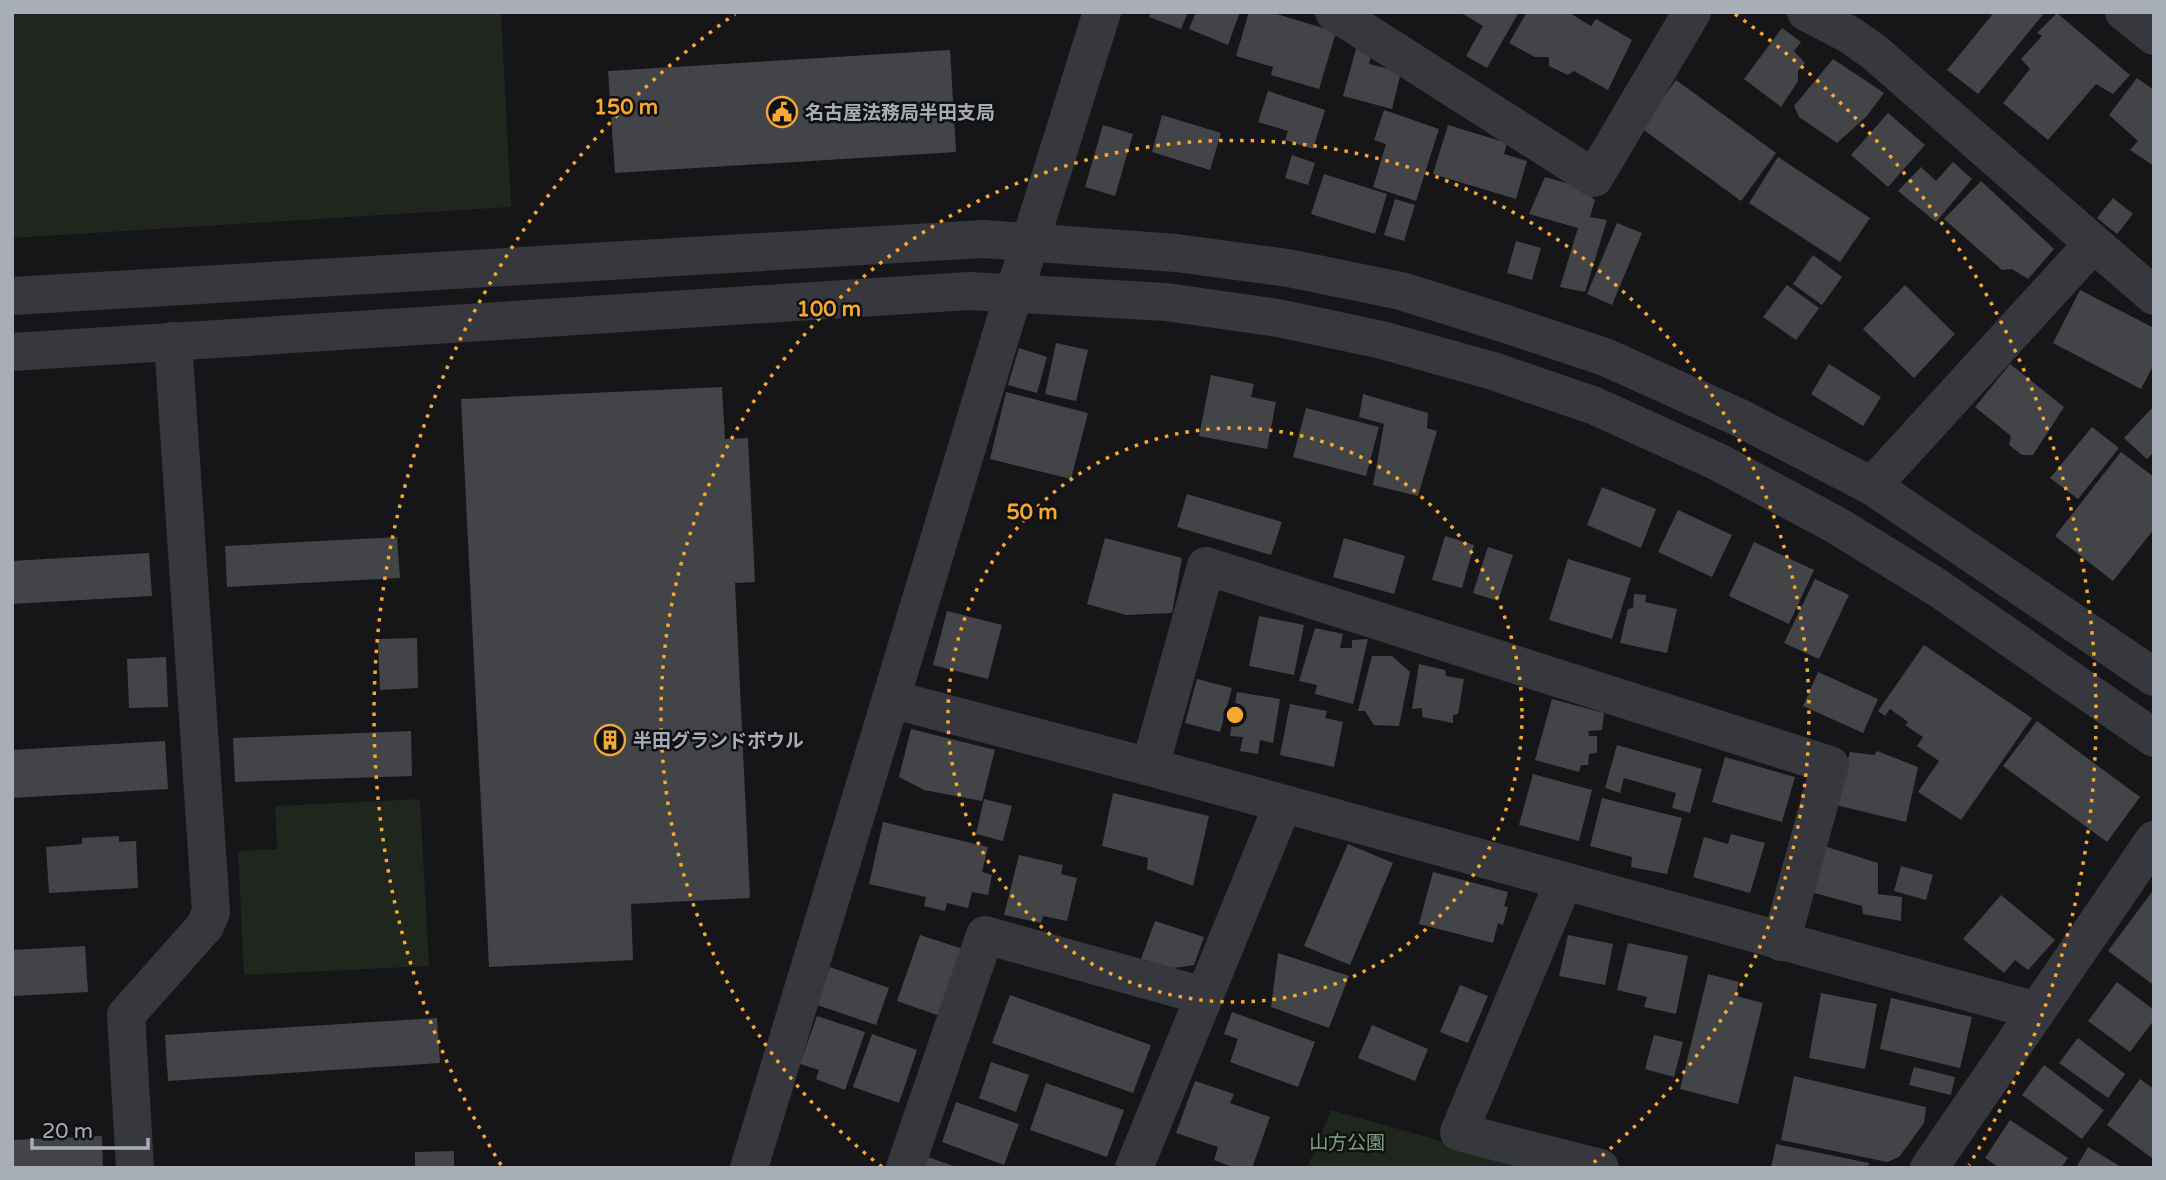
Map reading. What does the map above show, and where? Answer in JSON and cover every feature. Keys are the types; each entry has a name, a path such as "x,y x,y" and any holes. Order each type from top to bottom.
{"street":[{"path":"749,1168 1014,292 1032,242 1102,12"},
{"path":"1334,12 1594,178 1692,12"},
{"path":"1806,12 1850,35 1874,52 2092,245 2154,296"},
{"path":"2124,12 2154,36"},
{"path":"12,296 983,239 1176,253 1263,264 1401,290 1605,357 1738,416 1872,486 2154,677"},
{"path":"1872,486 2092,245"},
{"path":"12,352 969,291 1167,302 1278,318 1382,340 1493,371 1595,406 1718,462 1836,526 1938,589 2154,738"},
{"path":"135,1168 126,1015 205,926 211,912 173,341"},
{"path":"1150,767 1206,566 1830,765 1781,942"},
{"path":"891,699 1150,767 2037,1011"},
{"path":"1134,1168 1283,804"},
{"path":"1929,1168 2154,840"},
{"path":"1564,881 1459,1132 1600,1168"},
{"path":"905,1168 985,936 1204,996"}],"green space":[{"path":"12,12 501,12 511,207 12,238"},
{"path":"420,799 429,966 244,975 238,851 277,849 275,806"},
{"name":"山方公園","path":"1331,1110 1538,1168 1307,1168"}],"building":[{"path":"1151,12 1188,12 1181,29 1149,17"},
{"path":"1196,12 1240,12 1228,45 1189,29"},
{"path":"1249,12 1270,12 1336,32 1319,89 1271,75 1273,67 1236,56"},
{"path":"1460,12 1519,12 1487,68 1466,56 1483,26"},
{"path":"1527,12 1568,12 1591,26 1596,19 1632,40 1608,90 1574,71 1568,75 1549,66 1549,57 1535,57 1509,43"},
{"path":"1989,12 2045,12 1978,94 1947,70 1992,15"},
{"path":"2057,13 2130,75 2113,94 2096,84 2048,140 2003,103 2030,69 2021,59 2042,36 2037,33"},
{"path":"1782,28 1801,42 1794,51 1805,63 1798,71 1798,81 1781,107 1744,79"},
{"path":"1356,49 1372,52 1369,64 1401,72 1392,109 1343,96"},
{"name":"名古屋法務局半田支局","path":"950,50 956,152 615,173 608,71"},
{"path":"1833,59 1884,93 1866,117 1837,143 1799,117 1794,106"},
{"path":"2137,78 2154,90 2154,166 2130,150 2138,141 2109,115"},
{"path":"1676,80 1776,153 1741,201 1641,128"},
{"path":"1268,91 1325,110 1313,149 1285,140 1288,131 1258,122"},
{"path":"1384,110 1439,129 1416,201 1373,187 1386,144 1374,140"},
{"path":"1888,113 1925,145 1888,187 1851,155"},
{"path":"1162,115 1221,133 1210,170 1152,152"},
{"path":"1103,125 1133,134 1115,196 1085,187"},
{"path":"1448,125 1507,143 1504,154 1527,161 1516,199 1433,174"},
{"path":"1292,155 1315,163 1308,185 1285,178"},
{"path":"1778,157 1870,218 1840,262 1749,203"},
{"path":"1953,162 1972,179 1936,222 1898,191 1921,167 1936,181"},
{"path":"1324,174 1387,194 1375,234 1311,214"},
{"path":"1545,177 1577,186 1595,200 1590,217 1607,220 1585,292 1560,287 1578,228 1529,214"},
{"path":"1981,181 2054,249 2028,279 2012,269 2002,270 1944,219"},
{"path":"2113,198 2133,214 2117,234 2097,218"},
{"path":"1395,199 1415,205 1404,241 1384,235"},
{"path":"1617,223 1642,233 1612,305 1587,294"},
{"path":"1516,241 1541,248 1532,280 1507,273"},
{"path":"1813,255 1842,277 1822,305 1793,284"},
{"path":"1787,285 1819,308 1796,340 1763,317"},
{"path":"1905,285 1955,334 1914,378 1863,329"},
{"path":"2080,290 2154,328 2154,364 2141,389 2053,343"},
{"path":"1056,343 1088,350 1076,401 1045,394"},
{"path":"1019,348 1047,357 1037,393 1008,385"},
{"path":"1829,364 1881,397 1863,426 1811,394"},
{"path":"2010,364 2064,407 2033,455 2022,455 2009,445 2011,436 1975,407"},
{"path":"1211,375 1254,384 1251,397 1276,402 1267,449 1199,436"},
{"name":"半田グランドボウル","path":"722,387 725,439 748,438 755,582 735,583 750,898 631,904 633,960 489,967 461,399"},
{"path":"1006,392 1088,413 1071,479 990,459"},
{"path":"1363,394 1428,413 1427,428 1437,431 1418,496 1373,485 1384,424 1359,417"},
{"path":"2154,406 2154,452 2147,459 2124,438"},
{"path":"1306,408 1379,427 1366,476 1293,457"},
{"path":"2092,427 2119,448 2078,499 2050,478"},
{"path":"2121,452 2154,477 2154,529 2113,581 2055,536"},
{"path":"1602,487 1656,509 1641,548 1587,525"},
{"path":"1187,494 1282,522 1271,555 1177,527"},
{"path":"1678,510 1732,535 1712,577 1658,552"},
{"path":"1445,536 1474,545 1462,588 1432,580"},
{"path":"397,537 400,578 227,587 225,546"},
{"path":"1105,538 1182,558 1172,613 1126,615 1087,604"},
{"path":"1344,538 1405,556 1394,594 1333,577"},
{"path":"1754,542 1814,570 1789,624 1729,596"},
{"path":"1488,547 1513,555 1498,601 1473,593"},
{"path":"149,553 152,596 12,604 12,561"},
{"path":"1568,559 1631,578 1612,639 1549,620"},
{"path":"1815,579 1849,595 1819,659 1784,643"},
{"path":"1634,594 1646,595 1645,602 1677,609 1667,653 1620,643 1628,609 1633,608"},
{"path":"947,611 1002,625 988,679 933,665"},
{"path":"1259,616 1304,625 1294,675 1249,666"},
{"path":"1315,628 1343,634 1340,648 1352,648 1352,640 1368,639 1353,704 1315,694 1317,685 1299,681"},
{"path":"417,638 418,688 380,690 378,639"},
{"path":"1924,645 2032,718 1961,820 1918,792 1939,761 1917,746 1923,737 1905,725 1908,722 1890,709 1885,716 1878,711"},
{"path":"1372,656 1392,656 1410,672 1399,726 1374,725 1365,711 1358,711"},
{"path":"166,657 168,707 129,708 127,659"},
{"path":"1419,664 1445,670 1446,676 1464,679 1458,714 1453,715 1453,723 1422,717 1422,708 1412,709"},
{"path":"1818,672 1878,699 1863,733 1803,706"},
{"path":"1197,679 1232,688 1220,732 1185,723"},
{"path":"1237,692 1280,699 1273,743 1260,740 1258,754 1240,751 1243,737 1230,736"},
{"path":"1552,699 1604,713 1602,730 1588,731 1589,736 1597,736 1597,753 1589,754 1588,765 1581,765 1579,772 1535,760"},
{"path":"1290,704 1327,711 1325,718 1343,722 1334,767 1280,755"},
{"path":"2037,721 2140,797 2107,842 2003,766"},
{"path":"911,729 995,750 982,801 924,790 899,777"},
{"path":"411,731 412,776 235,782 233,738"},
{"path":"165,741 168,789 12,798 12,750"},
{"path":"1617,745 1702,769 1690,813 1672,808 1676,793 1624,778 1620,793 1605,788"},
{"path":"1877,751 1918,767 1906,822 1836,805 1850,752 1874,755"},
{"path":"1725,757 1795,777 1782,822 1712,802"},
{"path":"1533,774 1592,790 1579,841 1519,825"},
{"path":"1113,793 1209,816 1193,886 1147,869 1148,858 1102,846"},
{"path":"1602,798 1682,818 1667,874 1631,867 1632,857 1590,846"},
{"path":"984,799 1012,806 1003,841 976,834"},
{"path":"883,822 988,847 982,872 992,875 988,895 972,892 968,908 947,903 945,911 924,906 926,897 869,884"},
{"path":"1731,834 1765,843 1750,893 1693,877 1704,837 1728,844"},
{"path":"119,836 119,842 136,841 138,888 49,893 46,847 82,844 82,838"},
{"path":"1348,844 1393,863 1350,965 1304,946"},
{"path":"1824,846 1878,863 1878,894 1902,897 1901,921 1863,914 1862,906 1811,892"},
{"path":"1019,855 1063,865 1061,874 1077,878 1067,921 1043,916 1041,923 1004,915"},
{"path":"1901,866 1933,875 1926,900 1894,891"},
{"path":"1433,872 1508,892 1504,906 1508,907 1503,925 1498,923 1493,943 1419,924"},
{"path":"2154,889 2154,982 2152,984 2108,951"},
{"path":"2001,895 2055,940 2028,970 2015,960 2004,973 1963,939"},
{"path":"1155,921 1204,937 1194,965 1173,968 1141,959"},
{"path":"920,935 963,949 940,1016 897,1001"},
{"path":"1568,935 1613,944 1605,985 1559,976"},
{"path":"1628,943 1688,956 1676,1014 1644,1007 1647,997 1617,990"},
{"path":"85,946 88,992 12,996 12,950"},
{"path":"1278,953 1349,976 1329,1028 1271,1007"},
{"path":"830,967 889,988 876,1025 817,1005"},
{"path":"1708,974 1739,982 1736,996 1763,1003 1738,1104 1680,1089"},
{"path":"2117,982 2154,1010 2154,1020 2130,1052 2088,1021"},
{"path":"1460,985 1488,996 1468,1043 1440,1032"},
{"path":"1821,993 1877,1004 1865,1069 1809,1058"},
{"path":"1010,995 1151,1045 1133,1093 992,1043"},
{"path":"1891,998 1972,1017 1960,1068 1880,1049"},
{"path":"1232,1012 1315,1042 1298,1087 1230,1062 1238,1039 1224,1034"},
{"path":"817,1016 865,1032 845,1090 816,1079 819,1070 800,1064"},
{"path":"437,1018 440,1063 168,1081 165,1035"},
{"path":"1372,1025 1428,1049 1415,1081 1358,1058"},
{"path":"872,1034 917,1050 899,1103 853,1087"},
{"path":"1654,1035 1683,1042 1674,1077 1645,1069"},
{"path":"2078,1038 2125,1074 2108,1098 2059,1063"},
{"path":"991,1062 1029,1075 1016,1112 979,1098"},
{"path":"2044,1065 2104,1110 2082,1139 2022,1095"},
{"path":"1914,1067 1955,1077 1951,1095 1909,1085"},
{"path":"1794,1076 1926,1107 1924,1123 1899,1157 1887,1162 1781,1140"},
{"path":"2140,1079 2154,1089 2152,1158 2107,1125"},
{"path":"1195,1081 1234,1094 1230,1103 1270,1117 1252,1168 1235,1168 1214,1160 1218,1147 1176,1133"},
{"path":"1046,1083 1124,1110 1107,1157 1030,1130"},
{"path":"956,1102 1019,1124 1004,1165 942,1142"},
{"path":"2010,1120 2068,1158 2061,1168 2000,1168 1985,1158"},
{"path":"102,1136 103,1168 12,1168 12,1140"},
{"path":"1776,1144 1869,1163 1868,1168 1771,1168"},
{"path":"2088,1147 2123,1168 2076,1168"},
{"path":"454,1151 454,1168 415,1168 415,1152"},
{"path":"925,1156 956,1167 956,1168 921,1168"}],"place":[{"name":"名古屋法務局半田支局","path":"782,112"},
{"name":"半田グランドボウル","path":"610,740"}]}
